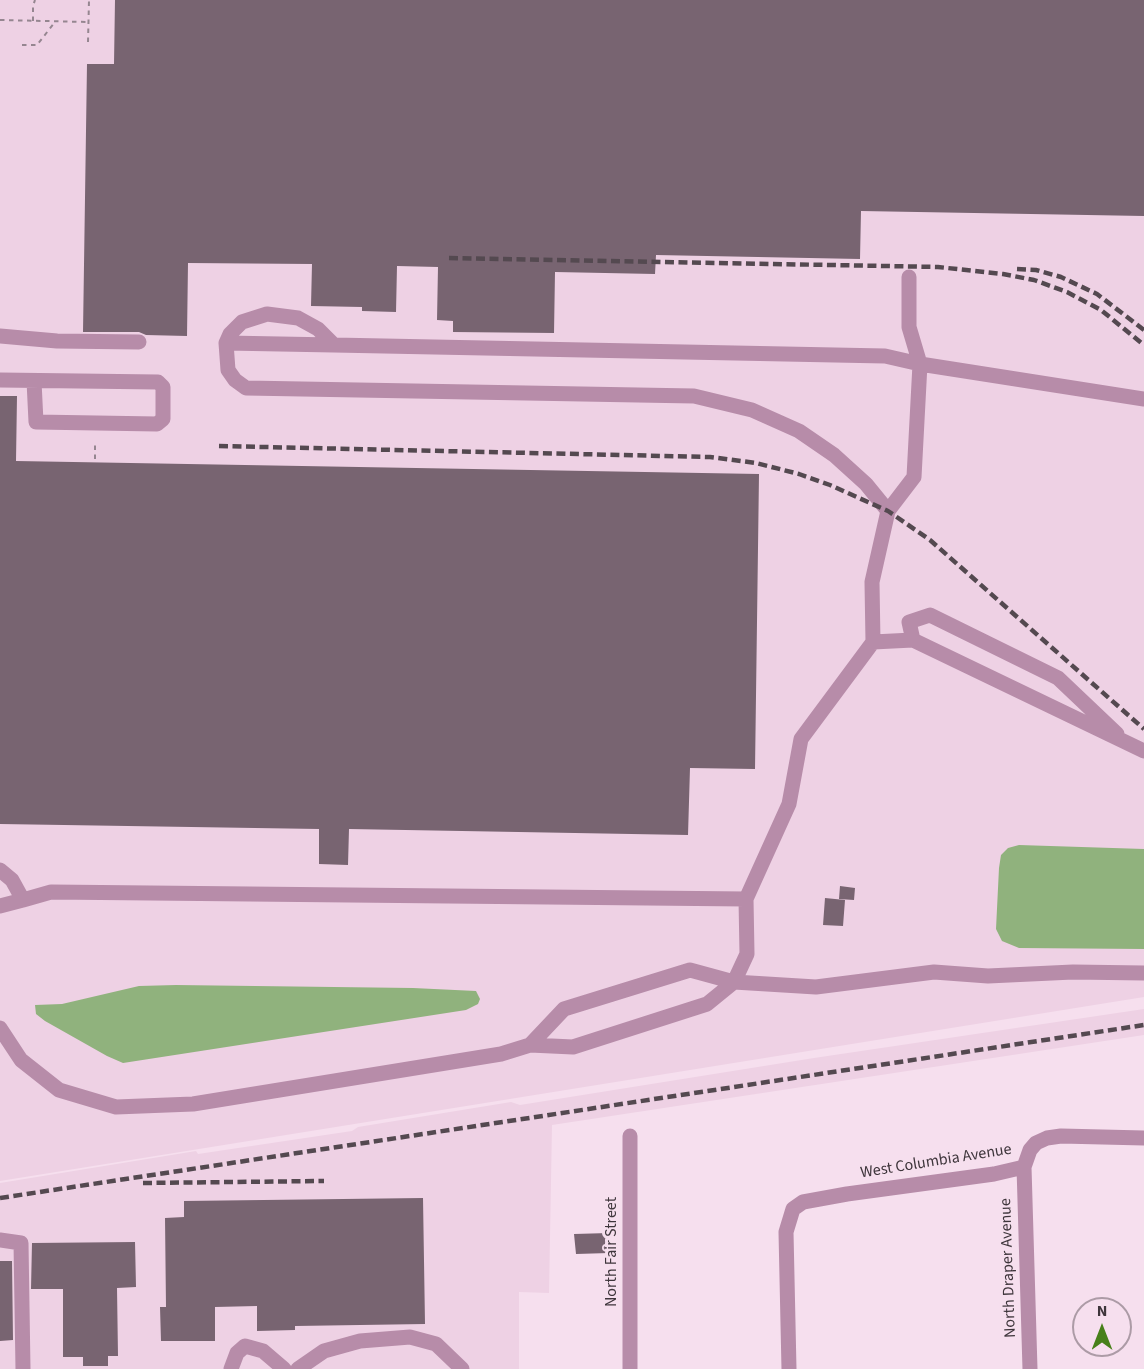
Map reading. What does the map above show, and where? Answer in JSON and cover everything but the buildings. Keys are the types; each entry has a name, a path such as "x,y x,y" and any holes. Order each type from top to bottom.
{"street":[{"path":"0,1028 21,1060 59,1090 116,1107 193,1104 501,1054 530,1046 573,1047 707,1004 734,982 747,954 746,899 789,804 801,739 873,642 872,582 888,511 914,477 920,364 909,327 909,277"},
{"path":"334,345 318,329 298,318 267,314 242,322 230,334 226,343 228,370 235,381 246,388 694,396 752,410 800,431 834,455 866,484 888,511"},
{"path":"0,336 57,341 139,342"},
{"path":"226,343 885,356 920,364 1144,399"},
{"path":"0,380 158,382 163,387 163,419 157,424 36,422 34,381"},
{"path":"914,640 909,622 930,615 1058,678 1128,745"},
{"path":"873,642 914,640 1144,751"},
{"path":"0,870 12,880 23,900"},
{"path":"0,906 51,892 746,899"},
{"path":"530,1046 564,1009 690,970 734,982 816,987 934,972 988,976 1073,972 1144,973"},
{"name":"North Fair Street","path":"630,1136 630,1369"},
{"name":"West Columbia Avenue","path":"789,1369 786,1232 794,1209 803,1202 993,1174 1023,1167 1030,1150 1036,1143 1047,1138 1061,1136 1144,1138"},
{"name":"North Draper Avenue","path":"1023,1167 1030,1369"},
{"path":"0,1240 21,1244 23,1369"},
{"path":"298,1369 324,1352 342,1346 360,1341 410,1337 436,1344 462,1369"},
{"path":"231,1369 237,1353 245,1346 262,1351 284,1369"}],"path":[{"path":"33,21 35,0"},
{"path":"88,42 89,0"},
{"path":"0,20 88,22"},
{"path":"22,45 37,45 55,22"},
{"path":"95,441 95,459"}],"shaded area":[{"path":"0,0 1144,0 1144,997 0,1181"},
{"path":"1019,845 1144,849 1144,949 1019,948 1002,941 996,929 1001,855 1008,848"},
{"path":"139,986 413,988 476,991 480,999 478,1004 466,1010 123,1063 36,1014 35,1005 62,1004"},
{"path":"1144,1009 1144,1035 552,1125 549,1293 519,1292 519,1369 0,1369 0,1183 196,1151 198,1154 352,1131 358,1127 511,1102 520,1105"}],"railway":[{"path":"449,258 938,267 1003,274 1034,280 1067,292 1101,310 1144,345"},
{"path":"1017,269 1036,270 1061,277 1097,294 1144,330"},
{"path":"219,446 710,457 756,463 799,474 888,511 930,540 1144,729"},
{"path":"0,1198 1144,1025"},
{"path":"143,1183 324,1181"}]}
